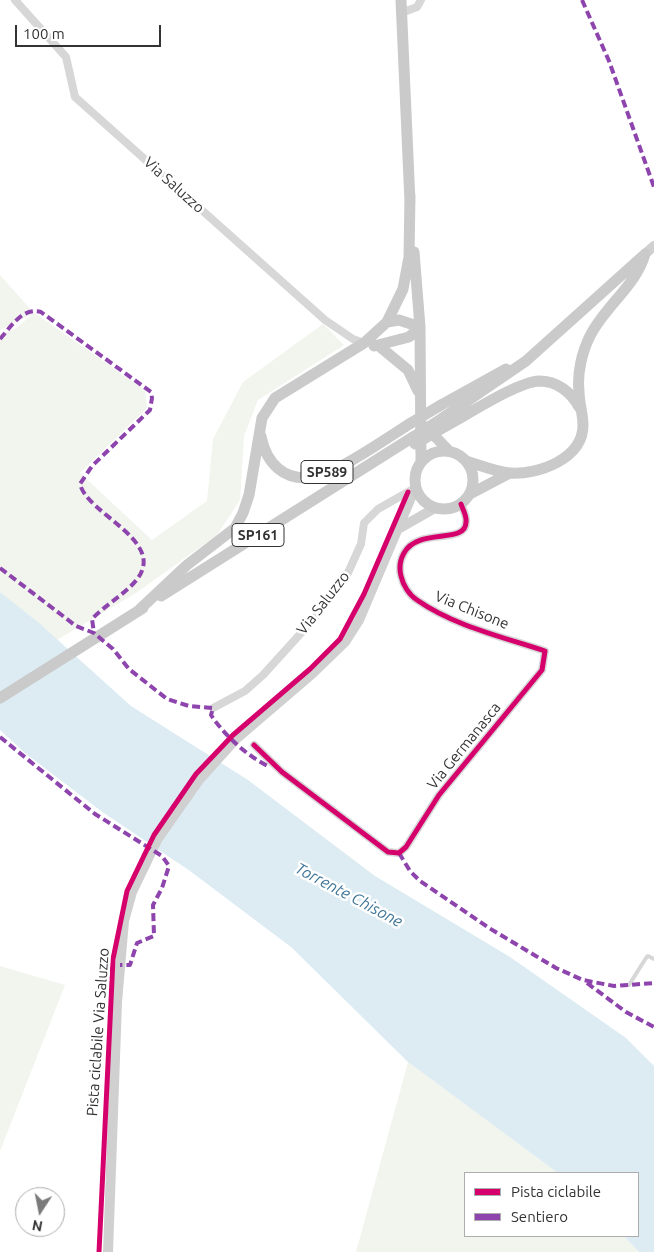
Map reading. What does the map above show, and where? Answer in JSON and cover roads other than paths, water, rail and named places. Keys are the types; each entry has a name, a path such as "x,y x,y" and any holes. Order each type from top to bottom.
{"main road":[{"path":"400,0 410,195 420,327 417,423 421,460 414,478 415,488 419,497 435,508 444,510 460,504 470,494 510,473 537,470 558,462 576,446 583,428 578,391 580,365 590,337 607,310 641,270 645,254"},
{"path":"138,611 187,565 234,528 244,513 249,495 259,429 262,418 275,398 364,343 387,322 403,289 408,265 410,195"},
{"name":"SP161","path":"0,698 378,459 445,422 526,361 654,246"},
{"path":"387,322 399,320 420,327"},
{"path":"364,343 379,346 409,337 420,327"},
{"path":"379,346 408,370 419,392"},
{"name":"SP589","path":"259,429 264,452 273,465 286,474 299,477 315,477 338,468 417,423 441,405 496,373 526,361"},
{"path":"445,422 515,388 539,381 559,385 573,396 582,413"},
{"path":"417,423 449,451 466,461 510,473"},
{"path":"421,460 439,451 449,451"},
{"path":"466,461 473,477 470,494"},
{"path":"108,1252 121,946 128,905 142,868 173,815 199,780 236,739 313,673 345,642 359,620 400,528 415,488"},
{"path":"400,528 435,508"}],"street":[{"name":"Via Saluzzo","path":"16,0 66,57 75,97 326,320 353,339 364,343"},
{"path":"401,12 417,7 421,0"},
{"name":"Via Saluzzo","path":"213,708 245,691 263,675 312,621 347,575 361,544 364,524 378,509 415,488"},
{"name":"Via Chisone","path":"460,504 467,520 466,527 459,533 415,540 408,546 401,559 400,574 407,591 417,600 440,613 545,651"},
{"name":"Via Germanasca","path":"254,745 282,772 388,852 399,853 406,847 439,795 542,670 545,651"}],"lane":[{"path":"629,985 646,958 648,956 654,959"}],"water":[{"name":"Torrente Chisone","path":"0,592 39,623 131,706 248,780 375,876 510,957 626,1038 654,1066 654,1252 639,1252 625,1237 639,1237 639,1172 557,1172 408,1062 291,947 190,871 101,811 25,753 0,730"}]}
